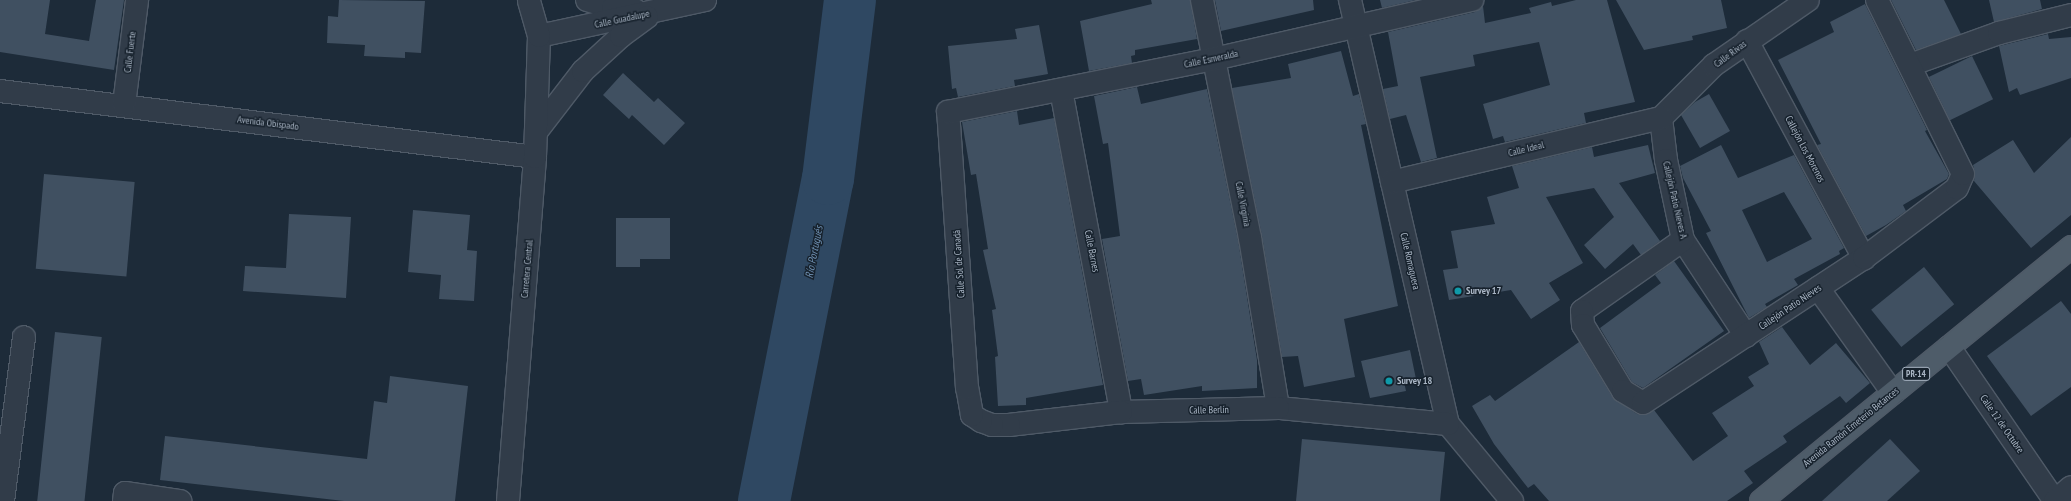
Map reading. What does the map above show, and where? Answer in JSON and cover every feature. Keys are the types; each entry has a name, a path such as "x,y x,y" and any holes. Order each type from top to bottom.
{"main road":[{"name":"Avenida Ramón Emeterio Betances","path":"1761,501 2071,247"}],"street":[{"name":"Calle Fuerte","path":"124,105 137,0"},
{"name":"Carretera Central","path":"508,501 535,157 539,36 529,0"},
{"path":"587,0 613,8 654,12"},
{"name":"Calle Guadalupe","path":"539,36 654,12 703,0"},
{"name":"Calle Virginia","path":"1202,0 1250,238 1278,408"},
{"name":"Calle Romaguera","path":"1350,0 1448,424 1512,501"},
{"name":"Calle Esmeralda","path":"948,112 1214,58 1472,0"},
{"name":"Calle Rivas","path":"1661,118 1714,65 1747,40 1808,0"},
{"name":"Callejón Patio Nieves","path":"1683,240 1582,311 1583,325 1623,391 1643,403 1864,258 1958,188 1963,174 1877,0"},
{"path":"536,132 583,70 621,36 654,12"},
{"path":"1910,65 1999,33 2071,15"},
{"name":"Callejón Los Morenos","path":"1747,40 1864,258"},
{"name":"Calle Barnes","path":"1061,90 1121,412"},
{"name":"Avenida Obispado","path":"0,91 124,105 535,157"},
{"name":"Calle Sol de Canadá","path":"948,112 967,388 972,415"},
{"name":"Calle Ideal","path":"1392,182 1661,118"},
{"name":"Callejón Patio Nieves A","path":"1661,118 1666,160 1683,240 1746,336"},
{"path":"1818,288 1893,392"},
{"path":"3,501 24,337"},
{"name":"Calle 12 de Octubre","path":"1949,347 2055,501"},
{"name":"Calle Berlín","path":"972,415 992,425 1009,425 1121,412 1278,408 1448,424"},
{"path":"2055,501 2071,487"},
{"path":"124,501 125,493 180,501"}],"building":[{"path":"0,0 50,0 45,34 89,41 96,0 124,0 114,70 0,52"},
{"path":"339,0 425,1 421,53 405,52 405,58 364,56 365,45 327,43 328,16 338,17"},
{"path":"1151,0 1190,0 1197,39 1135,50 1135,55 1131,56 1132,63 1089,71 1080,21 1152,4"},
{"path":"1215,0 1313,0 1314,10 1221,31"},
{"path":"1380,0 1416,0 1382,8"},
{"path":"1576,0 1607,0 1635,102 1584,113 1586,123 1505,142 1503,136 1493,139 1483,104 1550,85 1539,42 1473,55 1475,66 1420,77 1437,158 1421,162 1406,115 1390,119 1383,89 1398,86 1388,32 1475,12 1483,6 1485,23 1531,13 1529,8 1551,2 1552,6"},
{"path":"1616,0 1721,0 1727,28 1692,36 1693,40 1644,50"},
{"path":"1891,0 1944,0 1961,34 1916,50"},
{"path":"1989,0 2040,0 2042,9 1994,22"},
{"path":"1865,4 1927,130 1925,131 1949,174 1947,179 1903,205 1906,211 1886,225 1866,236 1817,145 1821,144 1778,60 1834,32 1830,22"},
{"path":"1039,25 1048,74 1014,80 1015,86 958,97 956,88 952,89 948,46 1017,39 1015,29"},
{"path":"2048,34 2049,39 2071,37 2071,78 2020,95 2017,88 2009,92 1999,46"},
{"path":"1341,51 1353,96 1359,94 1366,124 1361,125 1398,306 1344,319 1355,377 1304,387 1298,356 1282,357 1262,236 1232,88 1291,78 1288,64"},
{"path":"1972,56 1993,99 1950,120 1929,77"},
{"path":"623,73 654,102 658,98 685,123 664,145 632,115 629,119 603,95"},
{"path":"1137,87 1141,104 1207,89 1238,240 1257,360 1257,388 1202,391 1202,386 1144,395 1141,379 1128,381 1102,239 1120,236 1108,143 1103,144 1094,96"},
{"path":"1709,94 1730,131 1700,148 1681,115 1695,102"},
{"path":"1017,111 1019,125 1054,118 1103,385 1026,398 1026,405 998,406 995,357 998,356 992,310 996,309 983,250 988,249 976,174 971,175 962,122"},
{"path":"2071,137 2071,215 2031,248 1974,181 1975,173 1973,165 2013,140 2034,173"},
{"path":"1648,145 1655,173 1619,183 1660,241 1641,255 1633,244 1605,269 1584,245 1614,217 1594,188 1546,197 1583,263 1549,283 1560,300 1531,319 1511,290 1449,300 1443,270 1458,268 1451,231 1495,224 1487,197 1519,188 1512,166 1592,147 1594,157"},
{"path":"1721,145 1738,178 1794,155 1844,248 1839,251 1840,254 1794,279 1798,285 1765,304 1767,307 1749,318 1706,233 1711,231 1683,178 1680,166","holes":["1784,192 1812,239 1767,262 1742,210"]},
{"path":"44,174 135,182 126,277 36,269"},
{"path":"413,210 470,215 467,250 477,251 474,301 439,299 441,275 408,272"},
{"path":"289,214 351,217 346,298 243,291 245,266 286,268"},
{"path":"616,218 670,218 670,259 640,259 640,267 616,267"},
{"path":"1674,261 1724,331 1643,388 1632,382 1600,328 1661,283 1655,275"},
{"path":"1924,267 1954,304 1901,347 1871,310"},
{"path":"2061,301 2071,314 2071,387 2031,416 1987,356"},
{"path":"1782,327 1810,365 1836,343 1870,383 1846,403 1840,396 1783,436 1787,442 1744,471 1753,483 1727,501 1549,501 1534,484 1528,488 1494,444 1472,406 1490,395 1495,401 1579,342 1613,398 1637,414 1644,415 1654,410 1693,461 1728,436 1712,413 1754,386 1748,377 1769,364 1759,342"},
{"path":"55,332 102,337 84,501 37,501"},
{"path":"1410,350 1416,379 1404,382 1406,391 1370,398 1361,361"},
{"path":"390,376 468,386 455,501 344,501 160,480 165,436 367,459 374,401 387,403"},
{"path":"1302,439 1445,452 1440,501 1296,501"},
{"path":"1890,439 1920,471 1887,501 1822,501"}],"waterway":[{"name":"Río Portugués","path":"764,501 828,179 850,0"}],"place":[{"name":"Survey 17","path":"1458,291"},
{"name":"Survey 18","path":"1389,381"}]}
